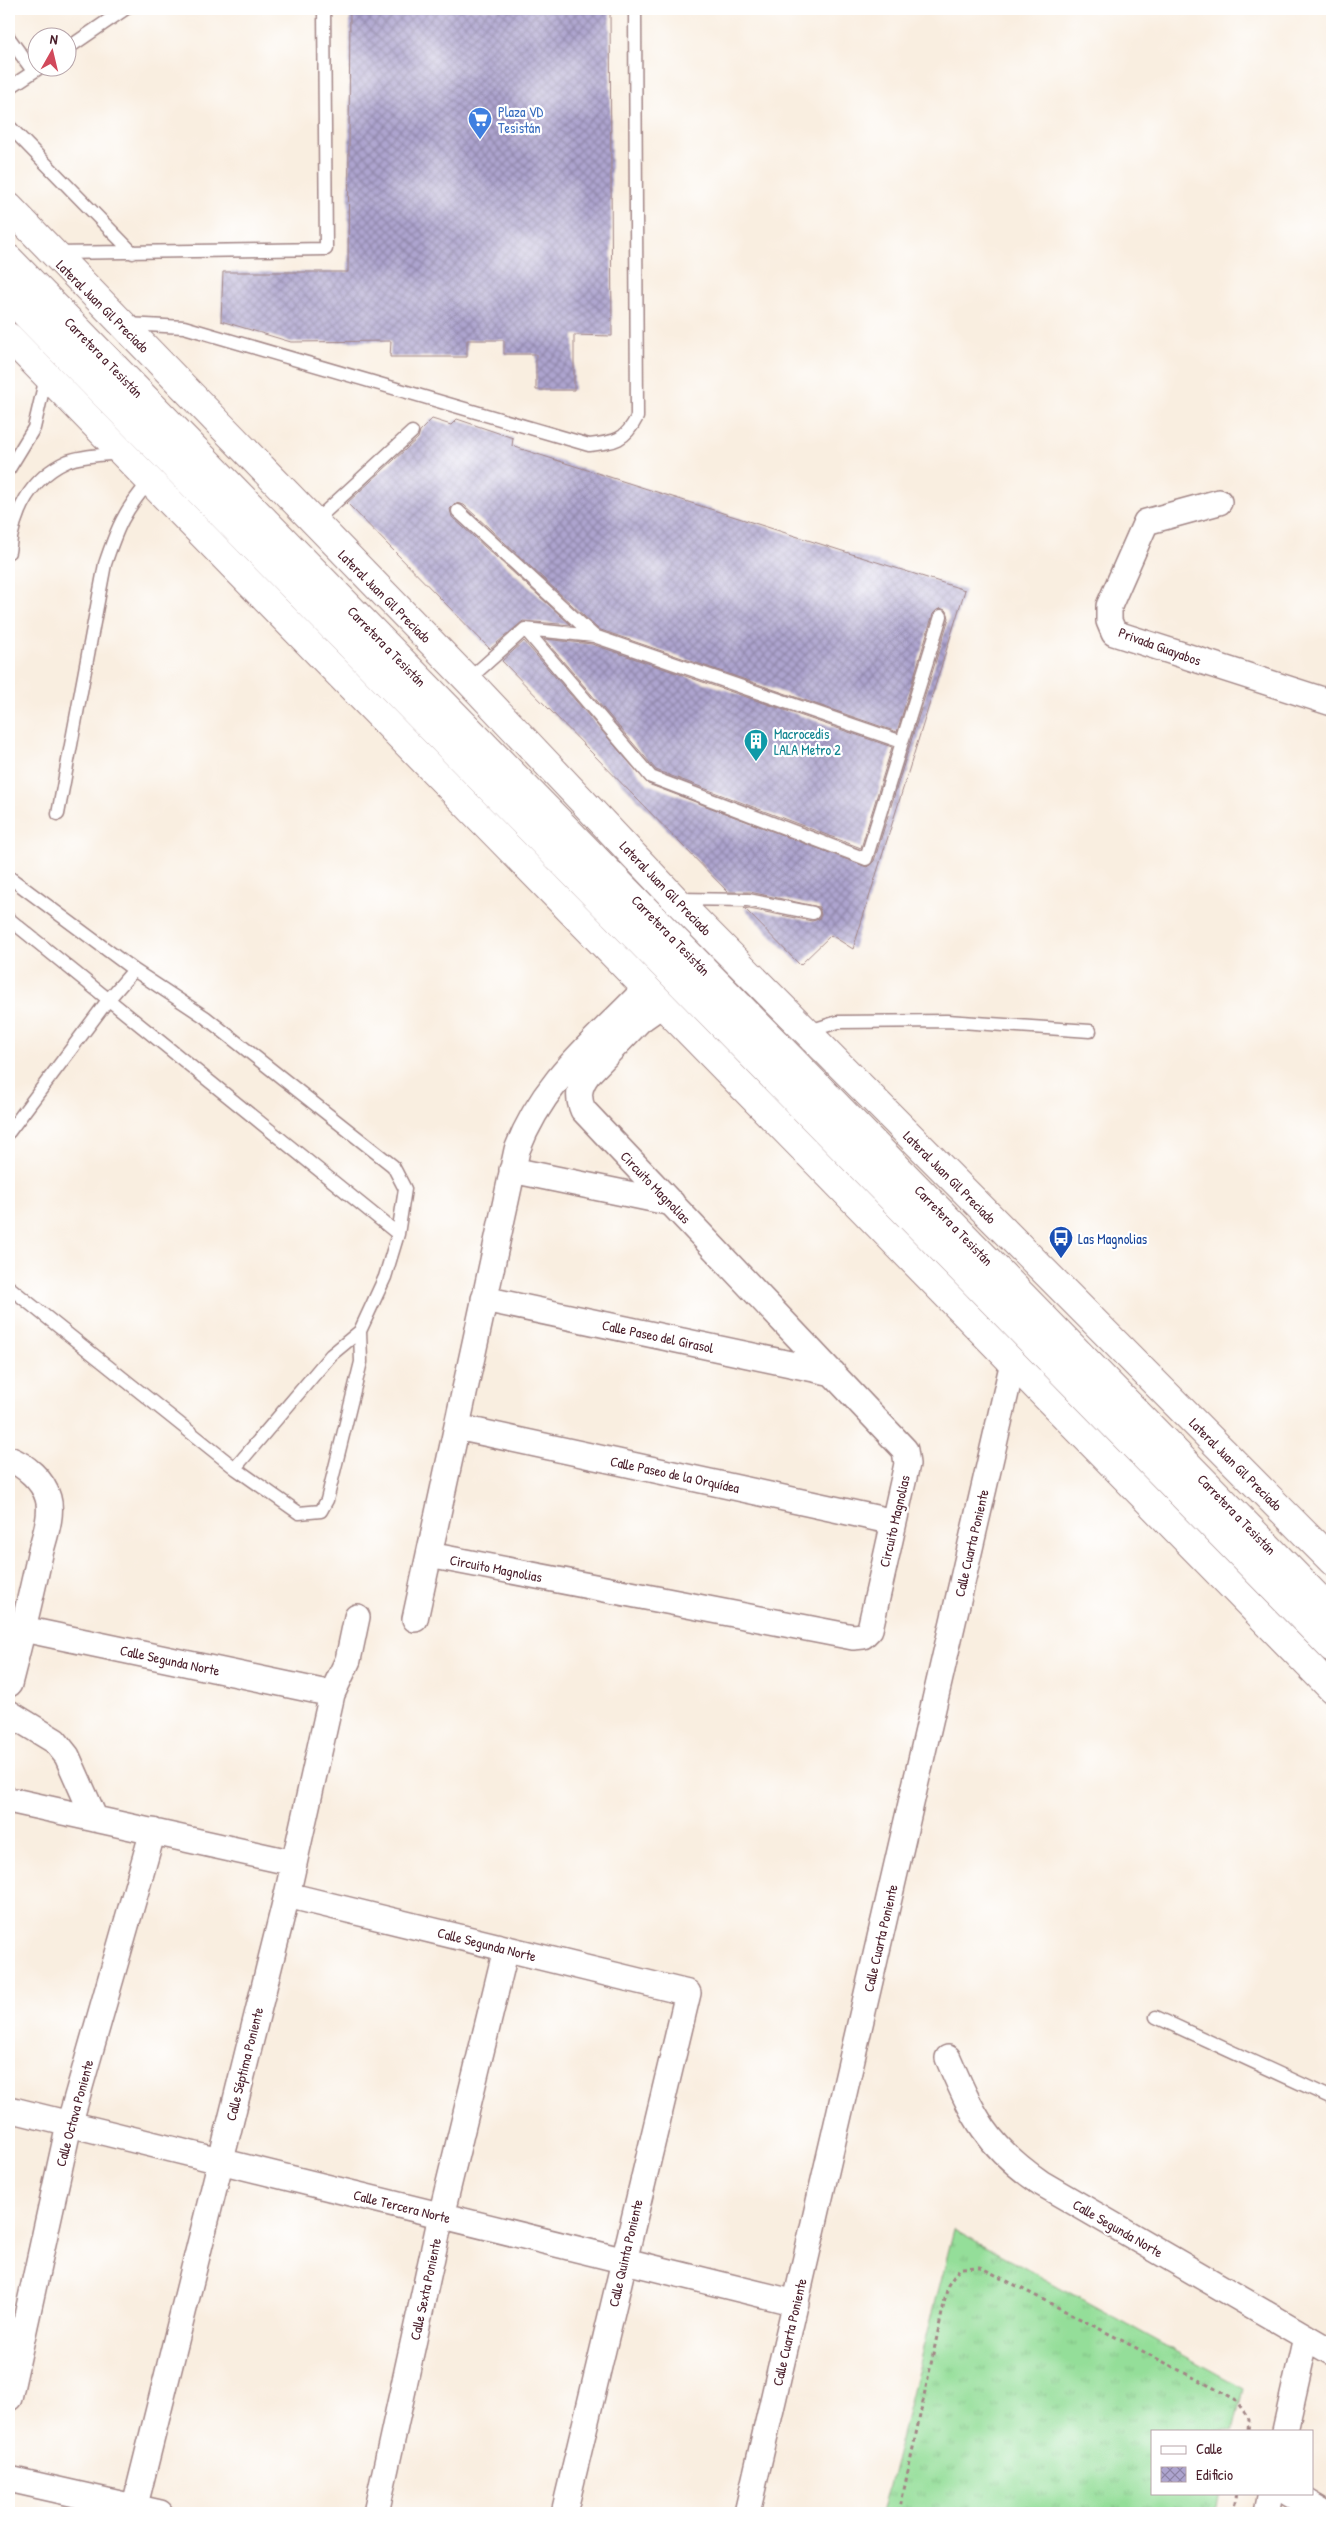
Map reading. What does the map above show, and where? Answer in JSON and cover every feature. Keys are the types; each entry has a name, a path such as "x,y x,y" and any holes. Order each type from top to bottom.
{"main road":[{"name":"Lateral Juan Gil Preciado","path":"9,207 313,523 468,680 675,899 850,1078 1332,1561"},
{"name":"Carretera a Tesistán","path":"9,259 872,1159 1332,1648"},
{"name":"Carretera a Tesistán","path":"11,301 835,1121"},
{"path":"9,337 29,366 150,482 655,995 790,1136 1332,1689"},
{"path":"790,1136 835,1121 850,1078"},
{"path":"854,1201 872,1159 915,1143"},
{"name":"Carretera a Tesistán","path":"872,1159 1332,1612"}],"street":[{"name":"Privada Guayabos","path":"1219,502 1146,522 1109,606 1108,621 1114,633 1332,703"},
{"path":"415,1619 512,1170 525,1129 561,1073 655,995"},
{"name":"Circuito Magnolias","path":"429,1555 852,1637 864,1636 870,1629 907,1464 905,1450 583,1110 579,1092 588,1074 640,1020 655,995"},
{"path":"512,1170 672,1204"},
{"name":"Calle Paseo del Girasol","path":"484,1299 833,1373"},
{"name":"Calle Cuarta Poniente","path":"747,2513 1013,1362"},
{"name":"Calle Paseo de la Orquídea","path":"456,1427 894,1522"},
{"path":"9,1684 16,1628 48,1520 48,1498 37,1478 14,1461"},
{"name":"Calle Séptima Poniente","path":"134,2510 219,2160 287,1895 332,1694 348,1660 357,1617"},
{"name":"Calle Segunda Norte","path":"16,1628 332,1694"},
{"path":"9,1713 55,1741 67,1756 95,1819"},
{"path":"9,1800 294,1863"},
{"name":"Calle Octava Poniente","path":"9,2398 69,2125 153,1831"},
{"name":"Calle Segunda Norte","path":"287,1895 688,1993"},
{"name":"Calle Sexta Poniente","path":"376,2513 441,2216 506,1948"},
{"name":"Calle Quinta Poniente","path":"564,2513 688,1993"},
{"name":"Calle Segunda Norte","path":"948,2058 970,2109 988,2137 1012,2163 1041,2183 1332,2352"},
{"name":"Calle Tercera Norte","path":"9,2109 796,2303"},
{"path":"1285,2430 1306,2337"},
{"path":"9,2479 134,2510 160,2513"},
{"path":"1267,2513 1271,2494"},
{"path":"1293,2494 1325,2513"}],"lane":[{"path":"78,41 125,9"},
{"path":"51,252 133,253 326,249 324,9"},
{"path":"122,324 184,327 589,445 612,442 629,433 637,417 635,9"},
{"path":"9,38 28,61"},
{"path":"9,88 28,75"},
{"path":"9,126 133,253"},
{"path":"9,469 34,428 29,366"},
{"path":"313,523 412,432"},
{"path":"9,552 19,507 37,481 69,461 121,453"},
{"path":"58,814 105,564 118,525 126,511 150,482"},
{"path":"458,511 594,636"},
{"path":"525,629 651,777 866,859 941,616"},
{"path":"468,680 525,629 594,636 902,742"},
{"path":"9,878 134,970 205,1017 393,1166 405,1189 398,1234 385,1277 360,1331 331,1355 235,1468"},
{"path":"675,899 748,900 813,913"},
{"path":"9,920 398,1234"},
{"path":"9,1132 108,1000 134,970"},
{"path":"806,1032 838,1022 947,1021 1090,1031"},
{"path":"9,1287 235,1468 299,1513 321,1511 327,1500 361,1362 360,1331"},
{"path":"1156,2017 1332,2098"}],"path":[{"path":"899,2513 948,2285 960,2268 980,2267 1235,2399 1250,2420 1248,2430"},
{"path":"1233,2513 1237,2494"}],"green space":[{"path":"954,2229 1243,2388 1233,2430 1151,2430 1151,2494 1219,2494 1215,2513 882,2513"}],"building":[{"name":"Plaza VD Tesistán","path":"350,9 610,9 612,336 574,335 574,390 536,390 536,354 504,354 504,340 467,340 467,357 390,357 391,341 291,342 221,321 223,272 348,272"},
{"name":"Macrocedis LALA Metro 2","path":"432,419 451,425 457,419 513,438 512,446 965,590 853,949 831,935 800,965 744,908 812,921 819,919 821,915 819,907 750,892 728,892 502,661 524,641 648,784 867,867 874,861 949,618 947,611 940,608 933,614 897,732 598,629 464,505 456,503 450,509 452,517 571,625 523,621 490,649 347,503 418,438 420,431"},
{"path":"544,639 592,644 892,747 861,848 656,770"}],"place":[{"name":"Plaza VD Tesistán","path":"480,140"},
{"name":"Macrocedis LALA Metro 2","path":"756,762"},
{"name":"Las Magnolias","path":"1061,1259"}]}
